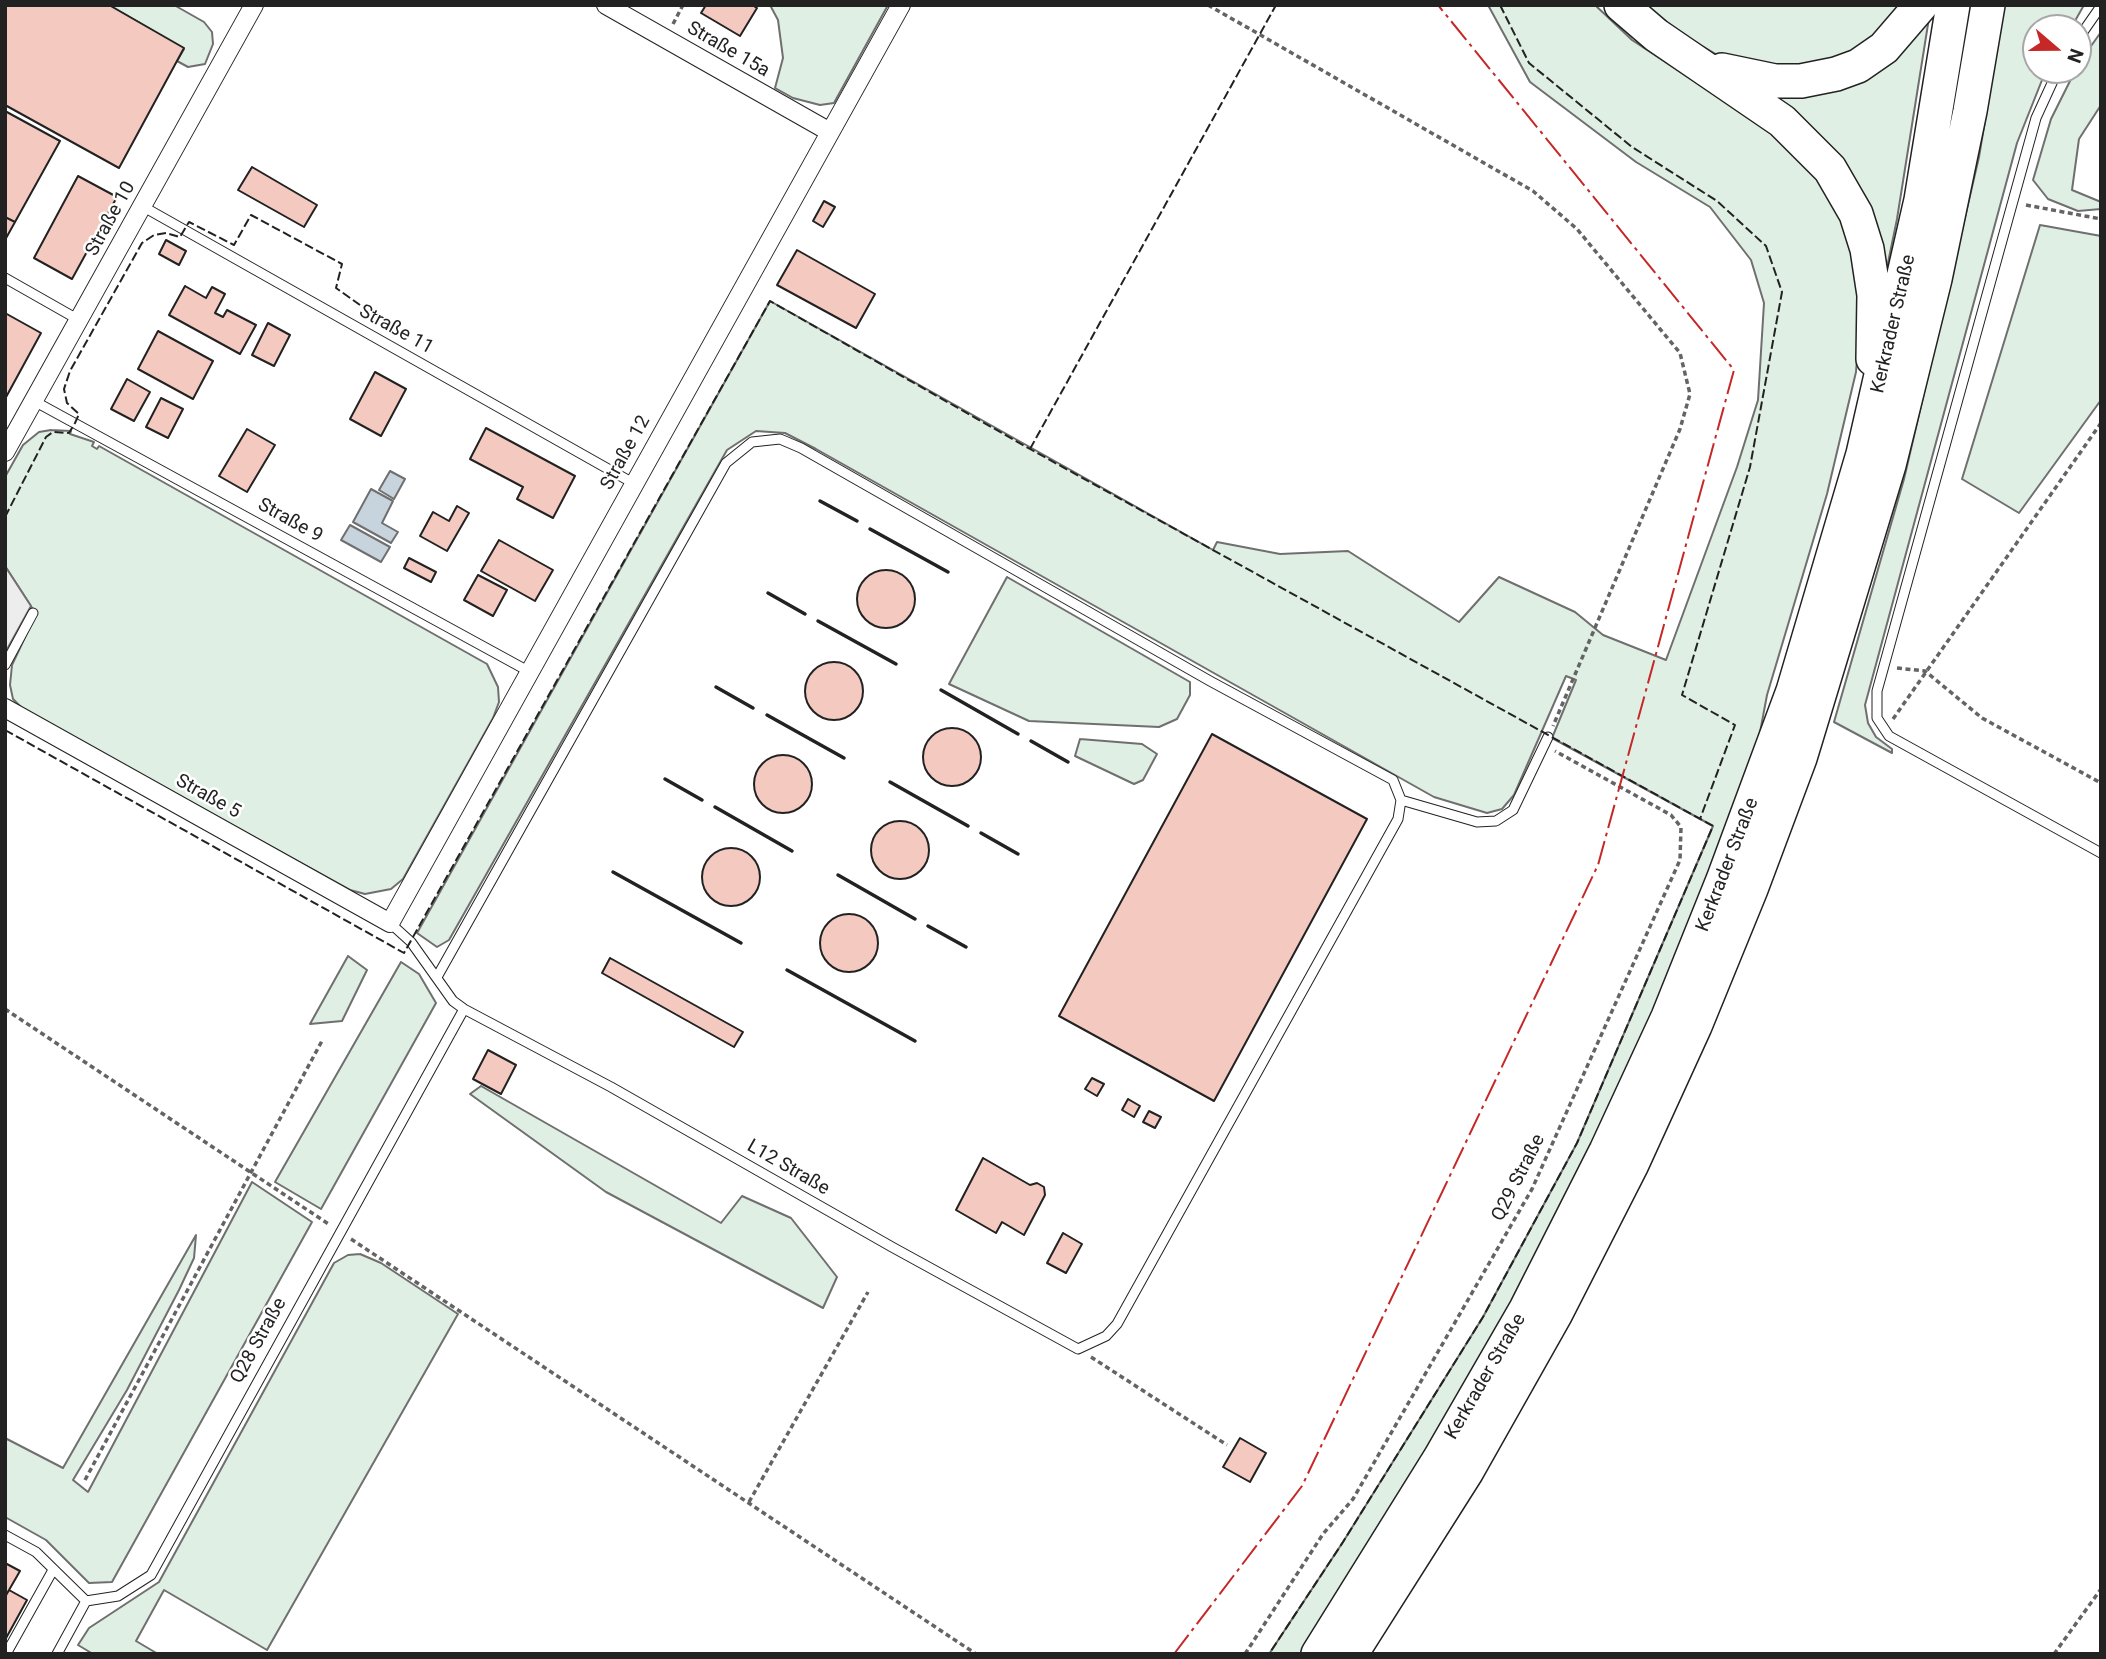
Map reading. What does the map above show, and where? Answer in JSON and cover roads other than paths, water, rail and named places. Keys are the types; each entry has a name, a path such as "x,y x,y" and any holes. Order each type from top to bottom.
{"highway":[{"path":"1621,5 1657,35 1707,67 1800,136 1830,169 1849,199 1861,230 1872,279 1875,411"},
{"path":"1707,67 1775,82 1826,77 1876,55 1902,31 1921,5"},
{"name":"Kerkrader Straße","path":"1318,1654 1440,1458 1525,1309 1606,1151 1668,1017 1785,715 1835,558 1875,411 1921,200 1953,5"},
{"name":"Kerkrader Straße","path":"1351,1654 1467,1471 1555,1315 1632,1164 1695,1026 1751,889 1804,745 1889,465 1935,279 1970,111 1987,5"}],"street":[{"name":"Straße 10","path":"5,452 254,5"},
{"name":"Straße 15a","path":"606,5 830,132"},
{"name":"Straße 12","path":"390,923 901,5"},
{"name":"Straße 5","path":"5,708 390,923"}],"lane":[{"path":"2052,84 2036,118 1877,691 1877,718 1889,736 2101,853"},
{"name":"Straße 11","path":"142,206 633,483"},
{"path":"5,278 79,320"},
{"name":"Straße 9","path":"34,401 530,672"},
{"path":"437,977 726,463 752,442 780,439 802,448 1198,674 1393,780 1401,800 1477,822 1496,821 1513,810 1546,741"},
{"path":"5,665 33,613"},
{"name":"L12 Straße","path":"464,1009 611,1087 1078,1349 1096,1342 1118,1324 1398,819 1401,800"},
{"path":"390,923 411,942 453,1001 464,1009"},
{"name":"Q28 Straße","path":"86,1601 118,1596 150,1575 464,1009"},
{"path":"5,1535 36,1552 86,1601 57,1654"},
{"path":"6,1654 53,1570"}]}
